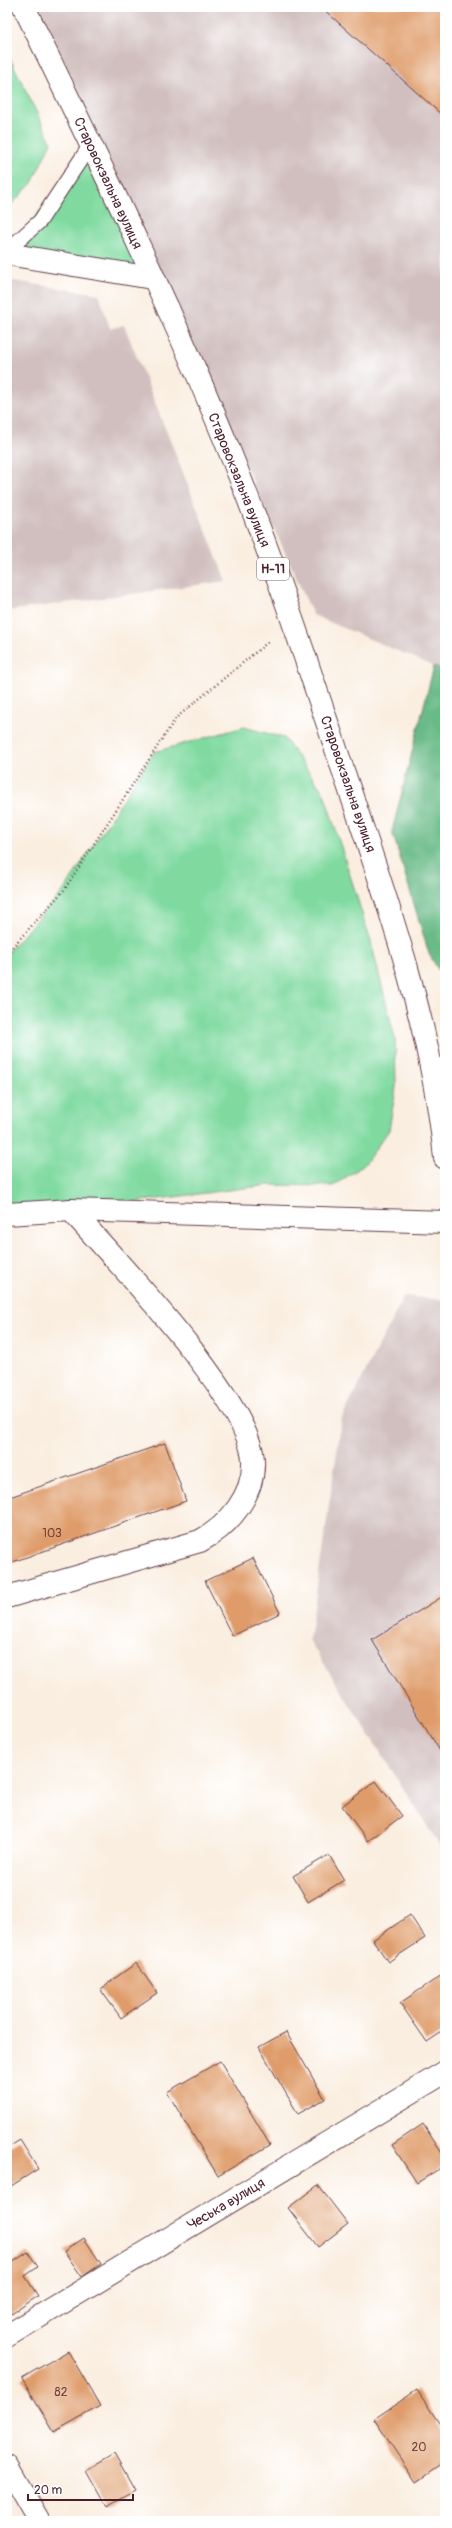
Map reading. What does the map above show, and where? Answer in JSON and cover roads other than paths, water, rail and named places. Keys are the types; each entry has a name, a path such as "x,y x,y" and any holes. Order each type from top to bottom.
{"street":[{"name":"Старовокзальна вулиця","path":"24,7 91,144 226,444 293,621 386,896 426,1041 445,1158"},
{"path":"7,254 152,278"},
{"path":"7,1597 200,1541 215,1533 228,1522 247,1492 251,1477 253,1459 243,1426 213,1379 160,1313 71,1210"},
{"path":"7,1214 71,1210 445,1222"},
{"name":"Чеська вулиця","path":"7,2336 445,2072"},
{"path":"7,2466 39,2521"}],"lane":[{"path":"7,251 40,221 91,144"}]}
